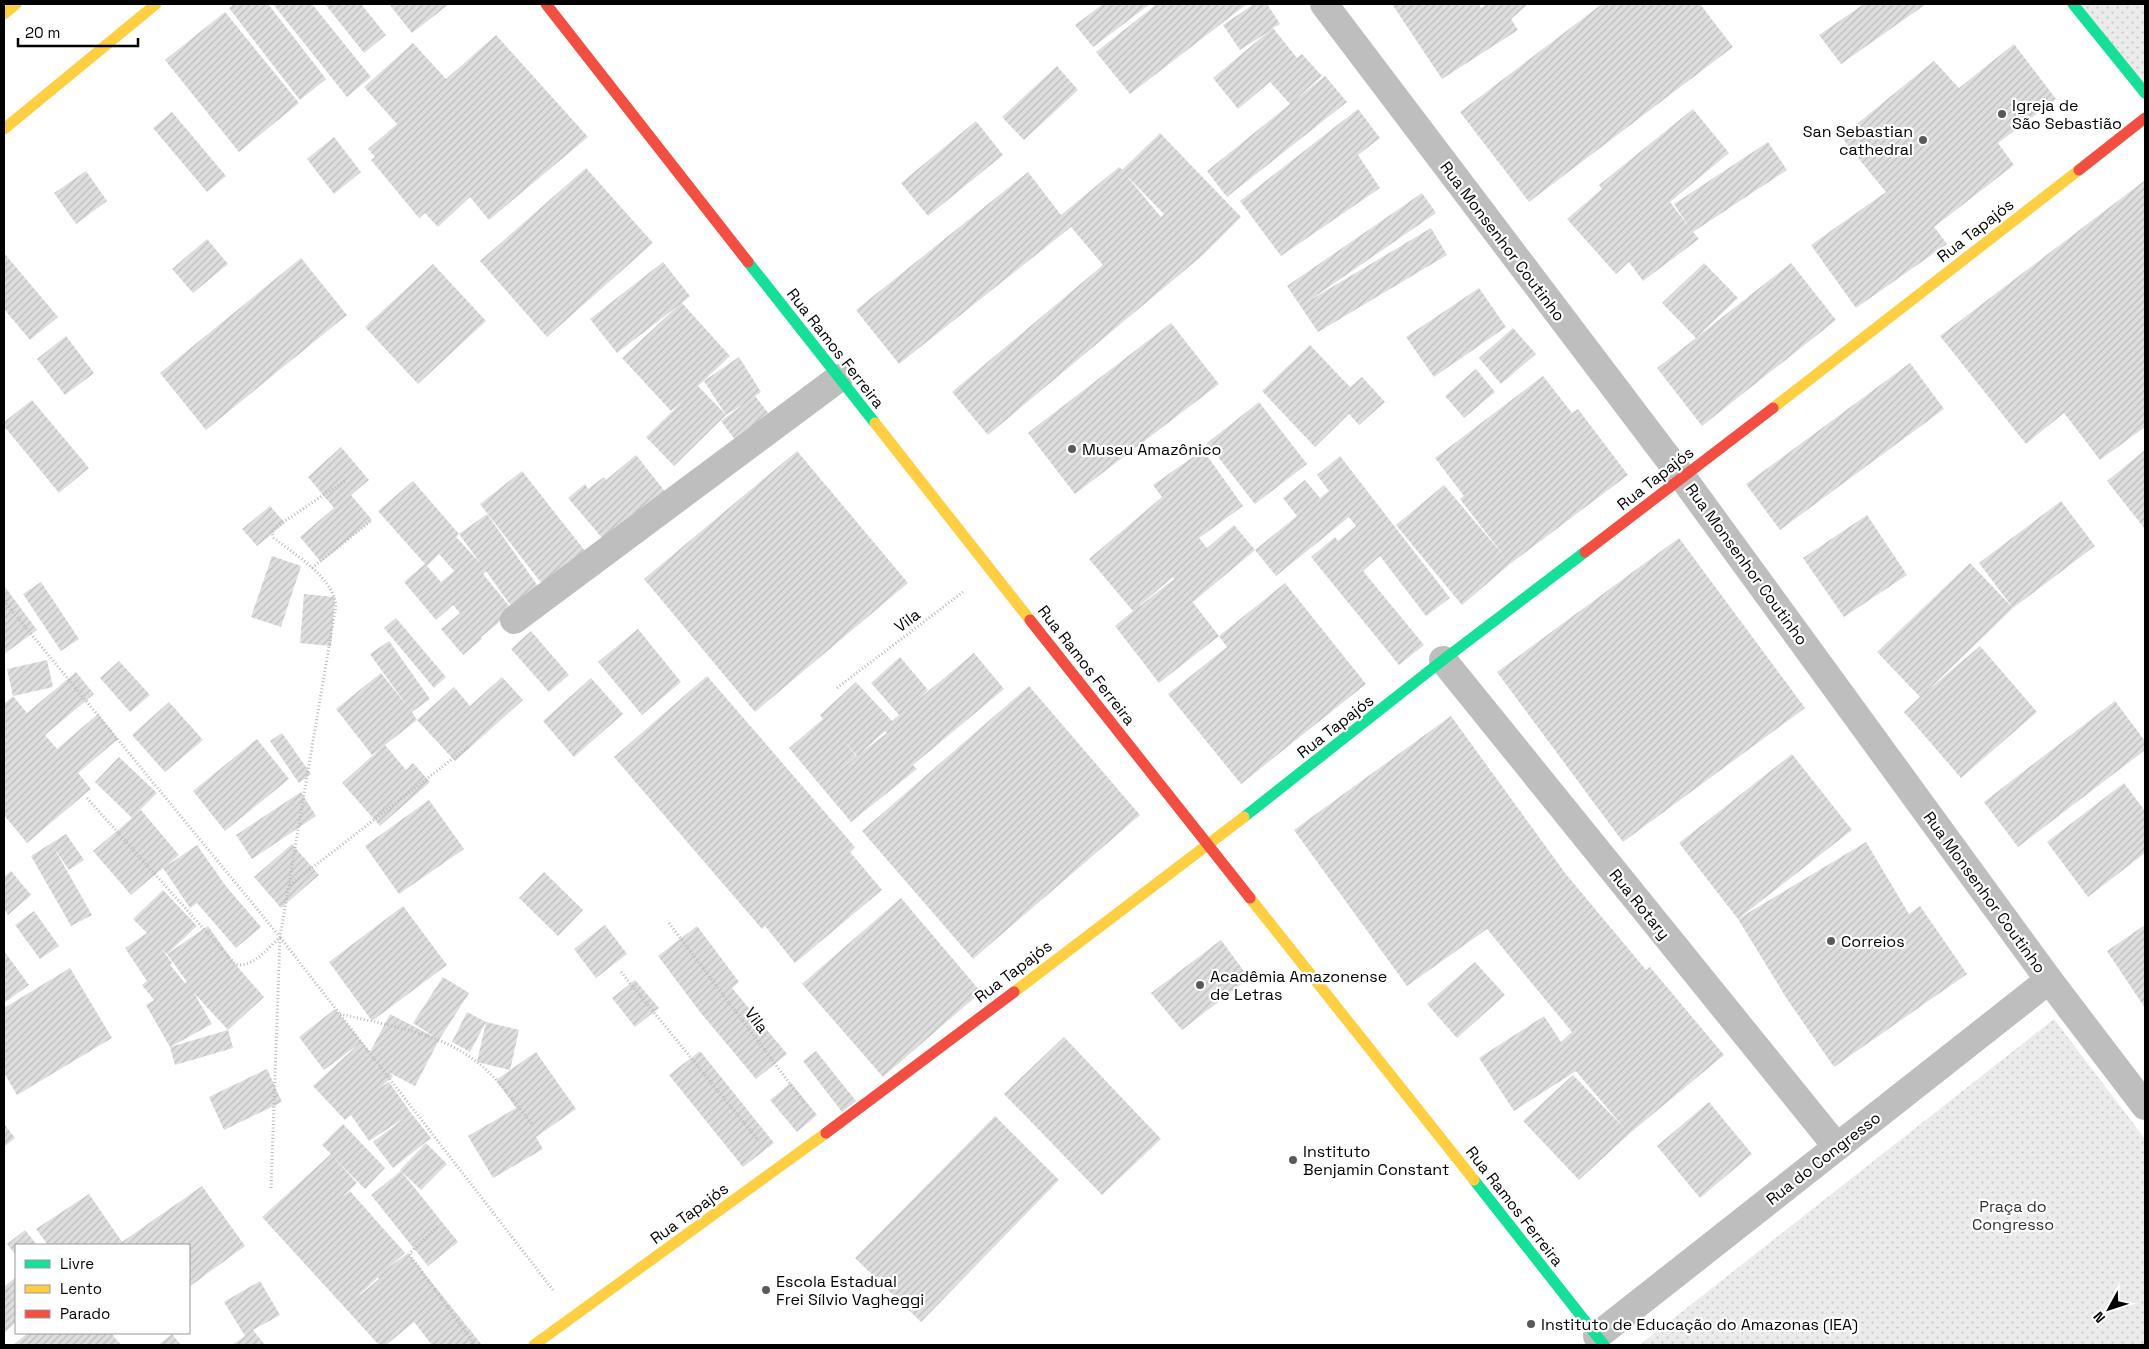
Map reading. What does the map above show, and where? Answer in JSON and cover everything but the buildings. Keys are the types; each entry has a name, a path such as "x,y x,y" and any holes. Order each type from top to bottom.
{"street":[{"path":"4,14 16,4"},
{"path":"4,129 156,4"},
{"name":"Rua Ramos Ferreira","path":"546,4 838,378 1601,1340"},
{"name":"Rua Monsenhor Coutinho","path":"1324,4 1683,478 2050,980 2145,1106"},
{"path":"2073,4 2145,93"},
{"name":"Rua Tapajós","path":"534,1345 781,1167 1208,846 1444,660 1683,478 2145,118"},
{"path":"514,620 838,378"},
{"name":"Rua Rotary","path":"1444,660 1837,1147"},
{"name":"Rua do Congresso","path":"1601,1340 1837,1147 2050,980"}],"path":[{"path":"271,1188 280,937 336,605 335,597 328,585 312,568 274,538 272,533 276,527 346,480"},
{"path":"312,568 372,520"},
{"name":"Vila","path":"837,688 991,571"},
{"path":"4,601 280,937 573,1316"},
{"path":"289,886 469,746"},
{"path":"87,798 235,964 241,966 250,963 280,937"},
{"name":"Vila","path":"669,923 826,1132"},
{"path":"620,972 781,1167"},
{"path":"340,1014 388,1025 447,1044 476,1062 496,1080 533,1125"},
{"path":"438,1227 413,1248 410,1253 475,1345"}],"green space":[{"path":"2071,4 2145,4 2145,94"},
{"name":"Praça do Congresso","path":"2054,1019 2145,1139 2145,1345 1641,1344"}],"traffic: fast":[{"path":"2073,4 2145,93"},
{"path":"748,262 875,423"},
{"path":"1244,817 1443,660 1585,552"},
{"path":"1474,1180 1604,1345"}],"traffic: slow":[{"path":"4,14 16,4"},
{"path":"4,129 156,4"},
{"path":"1773,408 2079,170"},
{"path":"875,423 1030,620"},
{"path":"1014,992 1244,817"},
{"path":"1250,898 1474,1180"},
{"path":"534,1345 826,1133"}],"traffic: jam":[{"path":"546,4 748,262"},
{"path":"2079,170 2145,118"},
{"path":"1585,552 1773,408"},
{"path":"1030,620 1250,898"},
{"path":"826,1133 1014,992"}],"place":[{"name":"Igreja de São Sebastião","path":"2002,114"},
{"name":"San Sebastian cathedral","path":"1923,140"},
{"name":"Museu Amazônico","path":"1072,449"},
{"name":"Correios","path":"1831,941"},
{"name":"Acadêmia Amazonense de Letras","path":"1200,985"},
{"name":"Instituto Benjamin Constant","path":"1293,1160"},
{"name":"Escola Estadual Frei Sílvio Vagheggi","path":"766,1290"},
{"name":"Instituto de Educação do Amazonas (IEA)","path":"1531,1324"}]}
